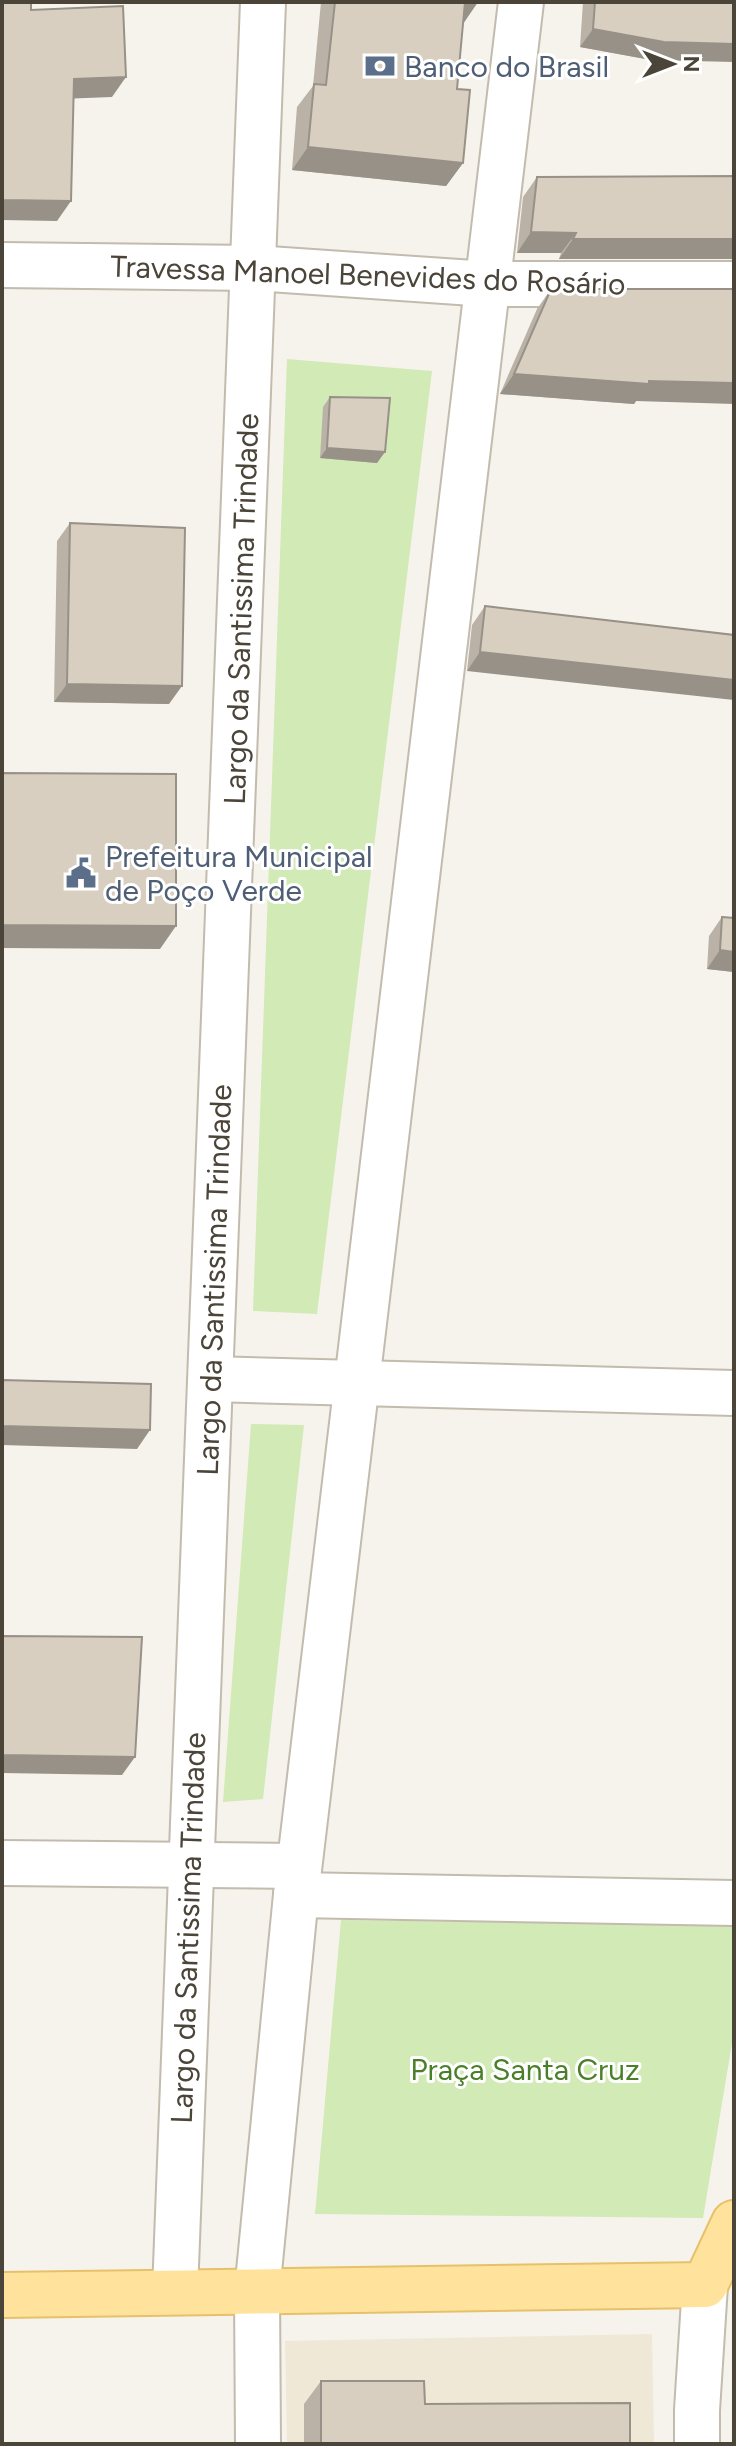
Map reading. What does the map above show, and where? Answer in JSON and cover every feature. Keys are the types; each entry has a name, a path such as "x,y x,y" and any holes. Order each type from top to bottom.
{"main road":[{"path":"2,2295 705,2285 734,2223"}],"street":[{"name":"Largo da Santissima Trindade","path":"175,2292 263,2"},
{"path":"258,2444 257,2292 298,1880 521,2"},
{"name":"Travessa Manoel Benevides do Rosário","path":"2,265 254,268 488,284 734,284"},
{"path":"211,1379 734,1393"},
{"path":"2,1863 190,1864 298,1880 734,1903"},
{"path":"705,2285 697,2427 734,2434"}],"shaded area":[{"path":"652,2334 654,2444 287,2444 285,2341"}],"green space":[{"path":"287,359 432,371 317,1314 253,1311"},
{"path":"251,1424 304,1425 263,1799 223,1802"},
{"name":"Praça Santa Cruz","path":"341,1920 734,1926 734,2031 703,2218 315,2214"}],"building":[{"path":"2,2 31,2 31,10 123,6 126,77 74,79 71,201 2,200"},
{"name":"Banco do Brasil","path":"335,2 465,2 457,89 470,90 463,163 308,147 314,84 326,85"},
{"path":"595,2 734,2 734,44 664,42 593,29"},
{"path":"734,176 734,239 573,239 576,233 531,232 537,177"},
{"path":"551,289 734,289 734,383 649,381 649,384 514,374"},
{"path":"330,397 390,398 385,452 327,448"},
{"path":"70,523 185,528 182,686 67,684"},
{"path":"485,606 734,635 734,680 480,652"},
{"name":"Prefeitura Municipal de Poço Verde","path":"2,773 176,774 176,926 2,925"},
{"path":"722,917 734,918 734,952 720,950"},
{"path":"2,1380 151,1384 150,1430 2,1426"},
{"path":"2,1636 142,1637 135,1757 2,1755"},
{"path":"321,2381 424,2381 425,2404 630,2403 630,2444 321,2444"}],"place":[{"name":"Banco do Brasil","path":"380,66"},
{"name":"Prefeitura Municipal de Poço Verde","path":"81,873"}]}
